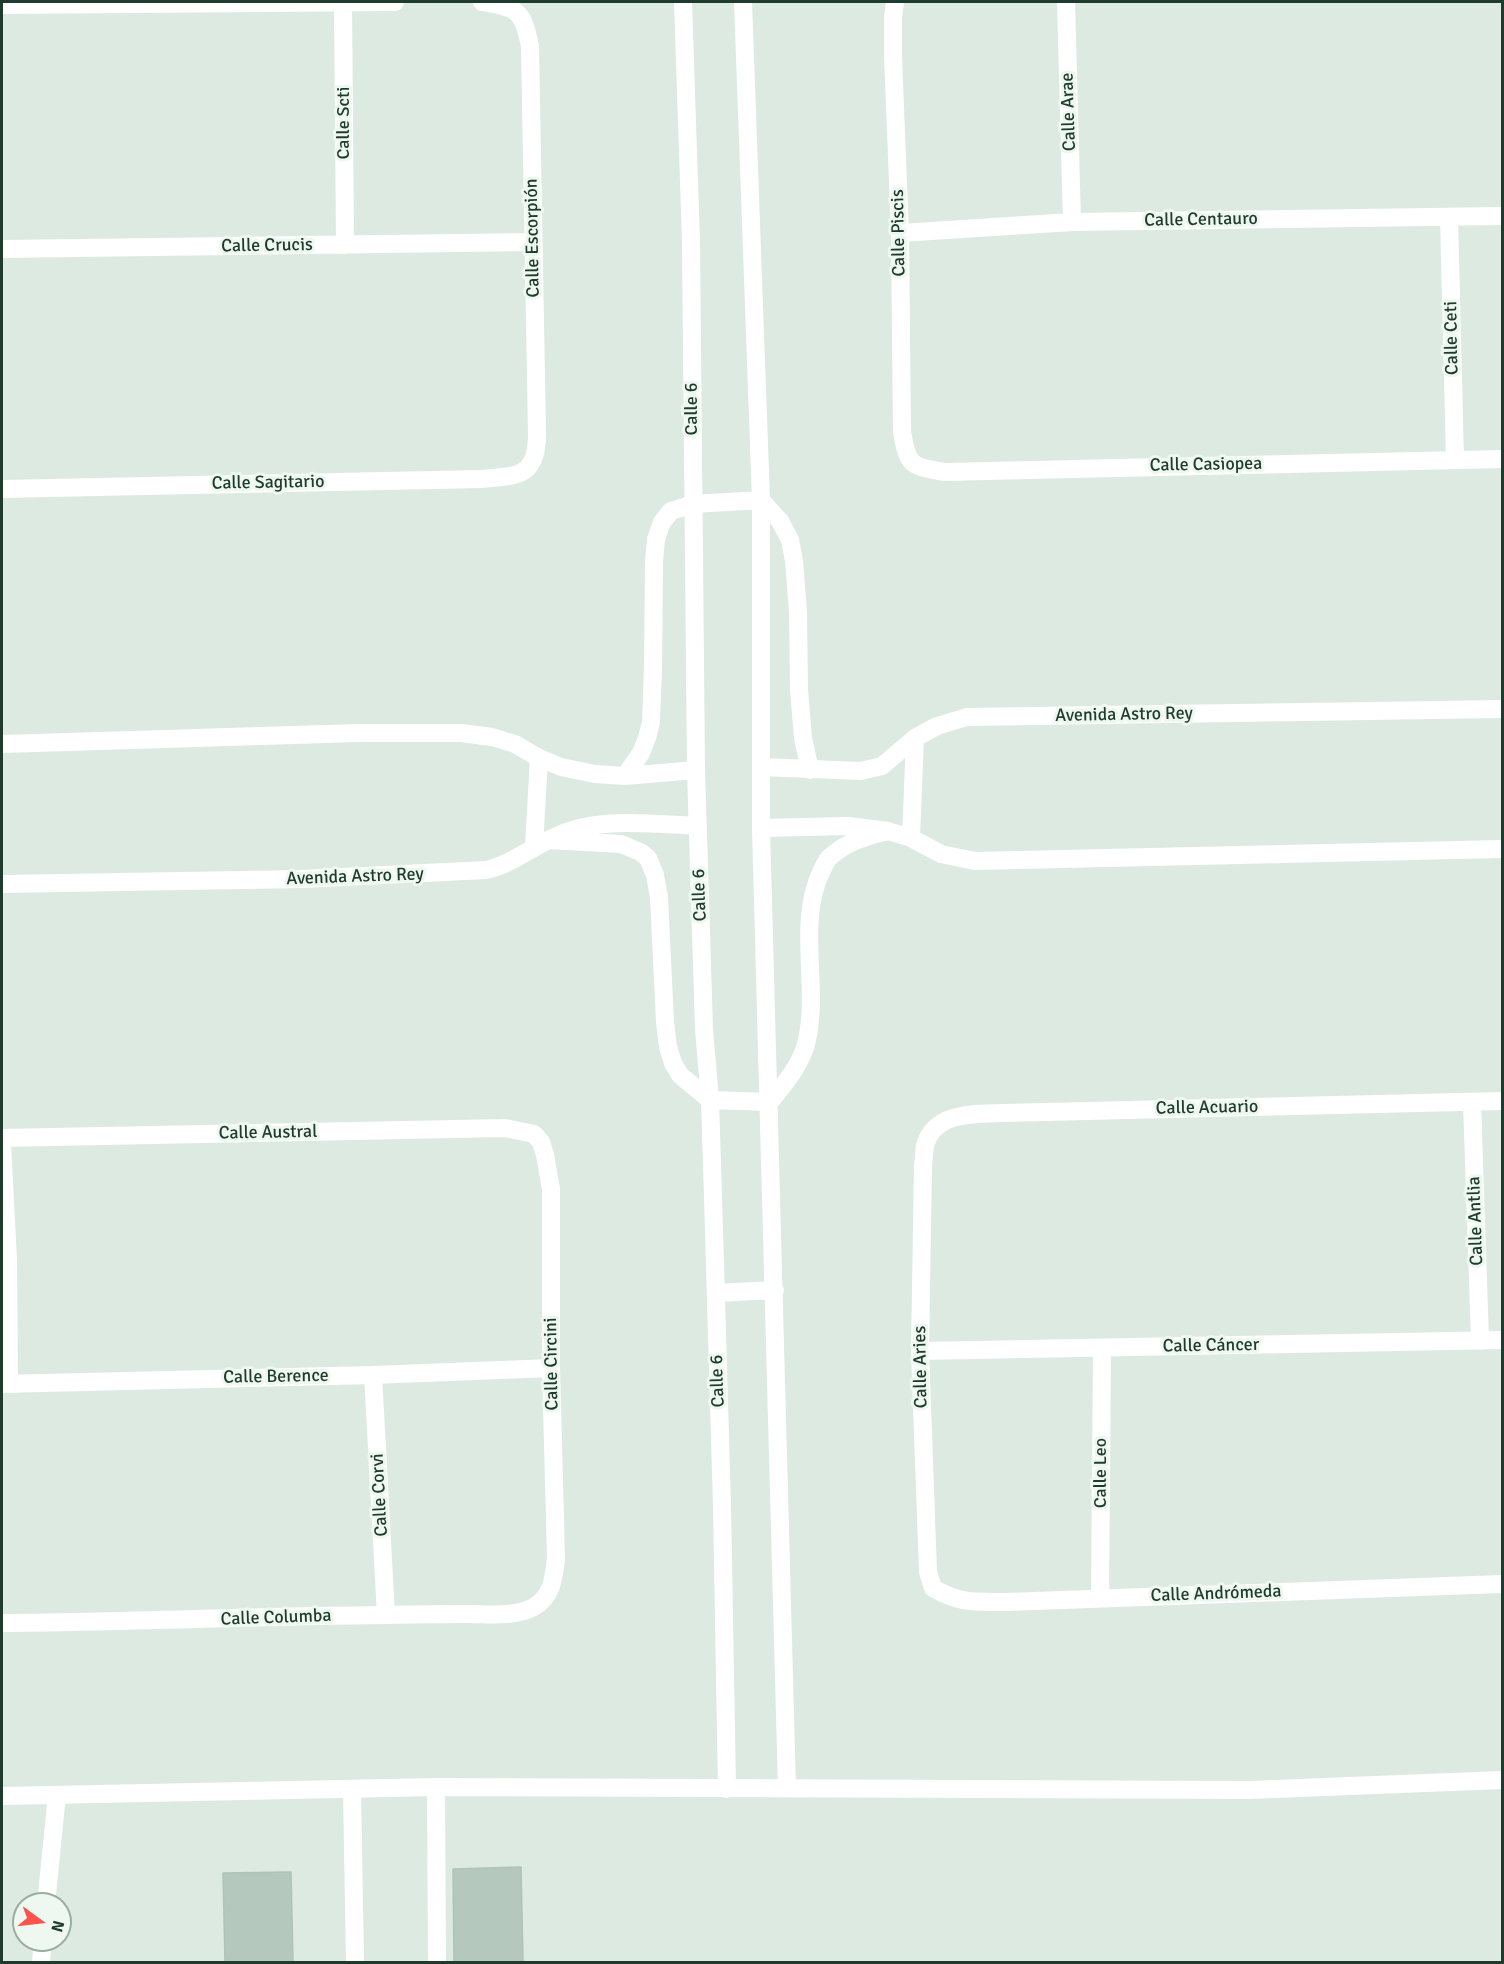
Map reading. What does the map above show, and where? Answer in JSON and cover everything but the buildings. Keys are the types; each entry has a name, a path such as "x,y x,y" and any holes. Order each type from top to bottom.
{"street":[{"name":"Calle Scti","path":"343,2 345,245"},
{"path":"2,5 395,2"},
{"name":"Calle Escorpión","path":"482,2 502,4 518,11 527,27 530,46 537,434 535,458 531,466"},
{"name":"Calle 6","path":"683,2 691,242 696,770 704,1029 710,1100 716,1293 727,1789"},
{"path":"743,2 761,500 761,828 787,1788"},
{"name":"Calle Piscis","path":"895,2 893,56 900,233 902,432 906,456 911,463"},
{"name":"Calle Arae","path":"1066,2 1072,222"},
{"name":"Calle Centauro","path":"900,233 1072,222 1503,216"},
{"name":"Calle Ceti","path":"1449,217 1455,459"},
{"name":"Calle Crucis","path":"2,249 533,242"},
{"name":"Calle Casiopea","path":"911,463 921,468 945,472 1503,459"},
{"name":"Calle Sagitario","path":"2,489 482,479 510,477 531,466"},
{"path":"625,776 641,753 648,738 651,722 654,562 656,539 662,522 671,511 693,504 761,500"},
{"path":"761,500 780,521 790,540 794,561 798,612 799,689 803,738 810,770"},
{"name":"Avenida Astro Rey","path":"761,767 861,771 882,766 915,738 937,726 967,717 1503,709"},
{"path":"2,744 358,733 461,733 492,737 515,744 561,767 595,774 625,776 696,770"},
{"path":"911,838 915,738"},
{"path":"539,758 541,844 621,844 648,858 655,875 659,897 668,1047 680,1075 710,1100 770,1102"},
{"name":"Avenida Astro Rey","path":"2,884 313,879 476,871 501,867 541,844 570,831 598,824 698,826"},
{"path":"761,828 848,826 888,831 911,838 942,854 975,861 1503,849"},
{"path":"770,1102 800,1061 807,1042 812,979 810,920 817,880 828,858 866,837 888,831"},
{"name":"Calle Acuario","path":"925,1145 930,1134 940,1124 958,1115 1503,1101"},
{"name":"Calle Antlia","path":"1472,1102 1480,1341"},
{"name":"Calle Austral","path":"2,1138 505,1128 534,1134"},
{"name":"Calle Circini","path":"534,1134 541,1142 552,1189 551,1368 556,1558 554,1578 546,1597"},
{"path":"2,1143 8,1260 5,1384"},
{"name":"Calle Aries","path":"925,1145 920,1351 926,1553 933,1588"},
{"path":"716,1293 775,1290"},
{"name":"Calle Cáncer","path":"920,1351 1503,1340"},
{"name":"Calle Leo","path":"1100,1598 1102,1348"},
{"name":"Calle Berence","path":"5,1384 551,1368"},
{"name":"Calle Corvi","path":"373,1375 386,1615"},
{"name":"Calle Andrómeda","path":"933,1588 947,1597 965,1602 1007,1602 1503,1584"},
{"name":"Calle Columba","path":"2,1623 493,1614 521,1612 534,1607 546,1597"},
{"path":"2,1796 436,1788 1249,1790 1503,1780"},
{"path":"436,1788 437,1962"},
{"path":"352,1790 355,1962"},
{"path":"47,1892 57,1795"}]}
